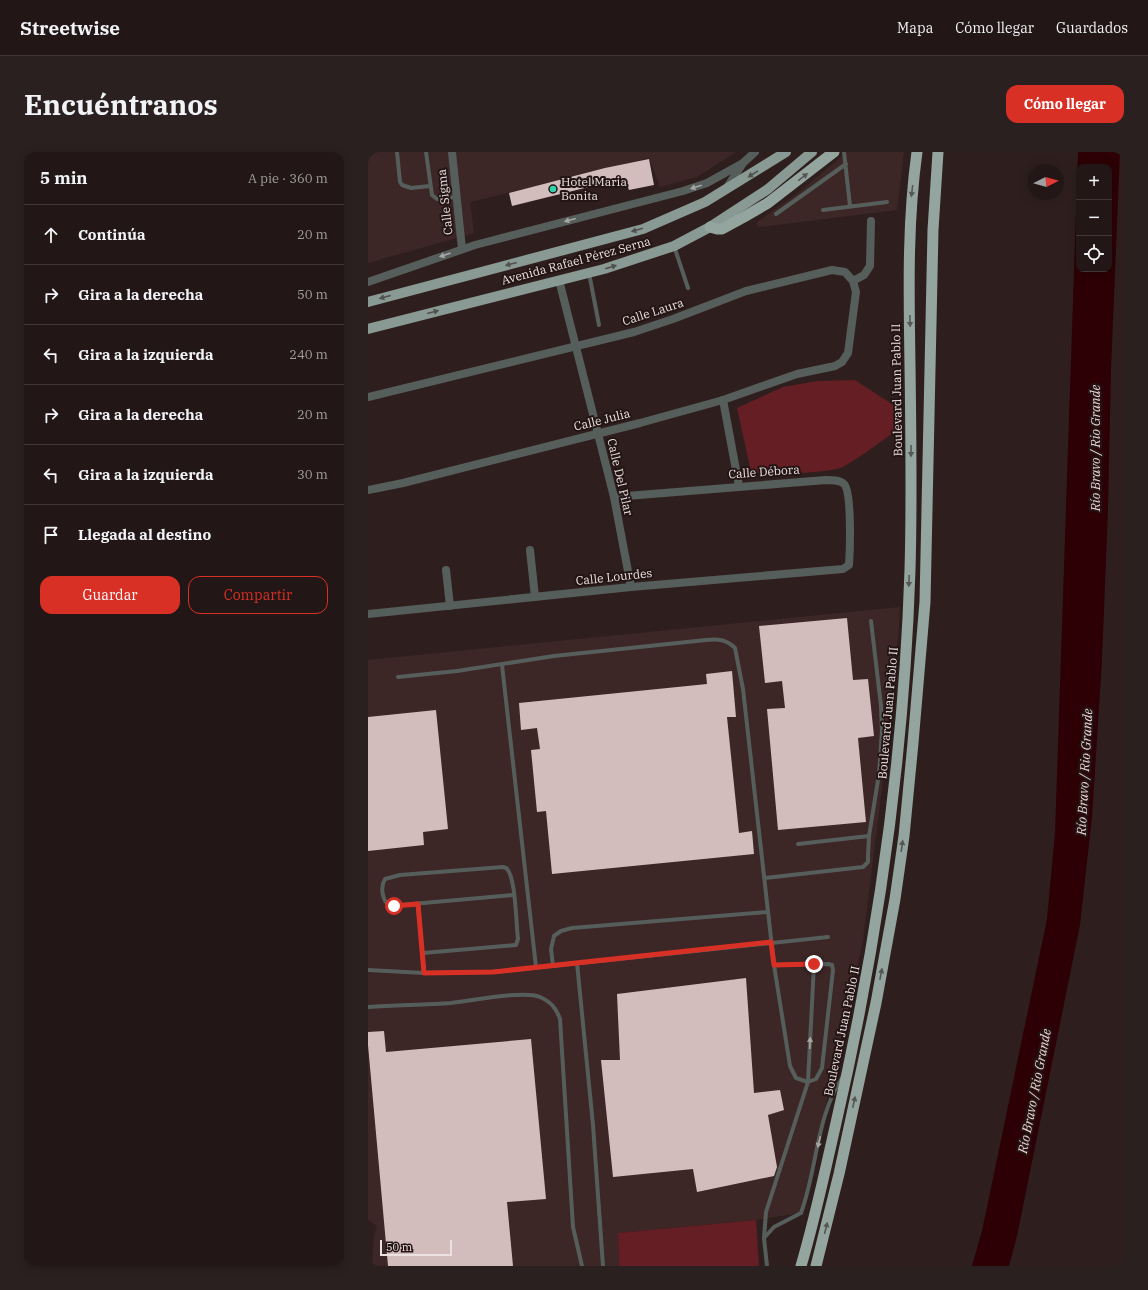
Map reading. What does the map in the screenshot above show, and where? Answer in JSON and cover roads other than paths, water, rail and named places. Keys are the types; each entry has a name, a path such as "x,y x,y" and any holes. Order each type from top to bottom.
{"highway":[{"path":"710,227 716,230 722,229 768,203 834,152"},
{"name":"Boulevard Juan Pablo II","path":"801,1266 812,1228 861,1013 890,835 908,623 911,500 910,227 911,200 917,152"},
{"path":"816,1266 839,1174 876,1003 895,899 904,836 914,743 925,602 932,230 938,152"}],"main road":[{"name":"Avenida Rafael Pérez Serna","path":"368,302 643,228 705,202 786,152"},
{"name":"Avenida Rafael Pérez Serna","path":"368,329 589,273 649,256 674,246 710,227 768,189 812,152"}],"street":[{"name":"Calle Sigma","path":"452,152 462,249"},
{"path":"724,191 743,163 755,152"},
{"path":"368,282 462,249 683,191 707,183 743,163"},
{"path":"853,282 864,275 870,266 871,222"},
{"name":"Calle Laura","path":"368,397 634,332 746,291 808,275 838,270 845,272 853,282"},
{"name":"Calle Del Pilar","path":"559,280 614,498 631,587"},
{"name":"Calle Julia","path":"368,490 403,483 598,434 722,400 797,374 832,367 838,364 848,353 856,292 853,282"},
{"path":"722,400 740,486"},
{"name":"Calle Débora","path":"614,498 740,486 826,480 840,481 844,484 849,497 849,554"},
{"path":"530,550 535,597"},
{"name":"Calle Lourdes","path":"368,614 631,587 843,568 849,565 849,554"},
{"path":"446,570 450,606"}],"lane":[{"path":"397,152 400,182 402,185 411,188 430,186"},
{"path":"426,152 432,195 437,199 456,198"},
{"path":"844,152 850,206"},
{"path":"776,214 846,164"},
{"path":"823,210 887,202"},
{"path":"674,246 688,288"},
{"path":"589,273 599,325"},
{"path":"765,878 863,867 868,862 869,836 876,797 882,732 882,706 871,621"},
{"path":"398,677 502,665 554,656 716,639 731,644 735,648 743,689 771,942 774,965 790,1066 796,1078 808,1082 816,1079 822,1068 833,970 832,965 774,965"},
{"path":"502,665 536,967"},
{"path":"798,844 869,836"},
{"path":"423,953 516,945 518,939 514,895 511,874 506,868 400,875 385,879 382,889 386,903 394,906 514,895"},
{"path":"418,904 424,973"},
{"path":"553,966 551,949 554,936 561,931 572,928 768,912"},
{"path":"368,970 424,973 493,972 828,937"},
{"path":"577,963 593,1124 604,1266"},
{"path":"767,1266 764,1238 766,1212 772,1190 788,1150 808,1082 814,964"},
{"path":"368,1007 450,1003 522,995 539,996 551,1004 556,1010 560,1019 573,1227 582,1266"},
{"path":"764,1238 774,1226 801,1213 833,1091 849,1068"}],"water":[{"name":"Río Bravo / Rio Grande","path":"1078,152 1120,152 1111,370 1108,509 1102,661 1092,817 1080,925 1017,1236 1009,1266 972,1266 982,1231 1047,919 1055,833 1076,211 1076,272 1112,272 1112,164 1078,164"}],"place":[{"name":"Hotel Maria Bonita","path":"553,189"}]}
